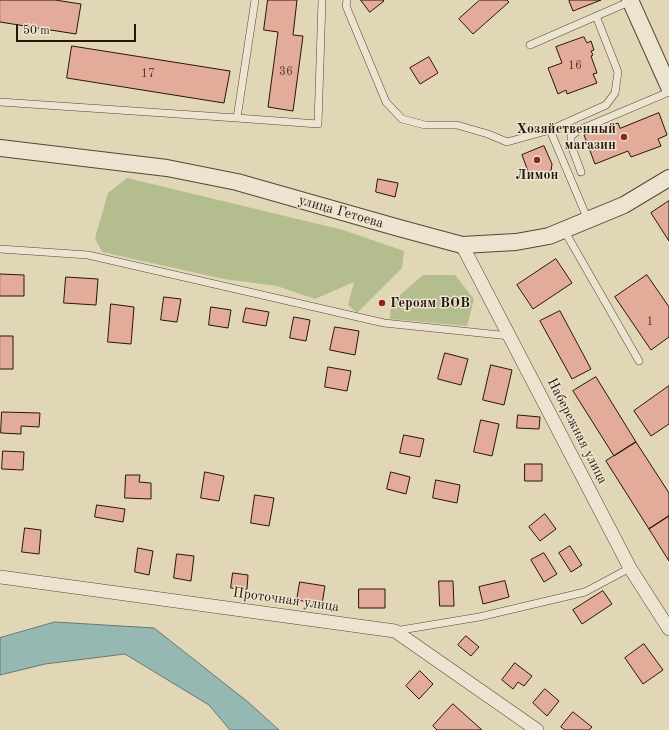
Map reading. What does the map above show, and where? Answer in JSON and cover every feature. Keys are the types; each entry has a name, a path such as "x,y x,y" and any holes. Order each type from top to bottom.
{"street":[{"path":"631,0 669,87"},
{"name":"улица Гетоева","path":"0,148 167,168 237,182 462,245 516,242 549,236 624,205 669,178"},
{"name":"Набережная улица","path":"462,245 630,568 669,629"},
{"name":"Проточная улица","path":"0,577 395,631 537,730"}],"lane":[{"path":"237,118 255,0"},
{"path":"0,102 318,124 322,0"},
{"path":"347,0 346,6 386,102 402,119 425,125 456,125 488,134 507,142 550,130 606,105 615,93 618,72 596,16"},
{"path":"530,45 631,0"},
{"path":"581,172 571,145 571,136 579,130 669,92"},
{"path":"550,130 588,220"},
{"path":"564,230 639,361"},
{"path":"0,249 88,255 384,323 510,336"},
{"path":"395,631 479,617 585,592 630,568"}],"green space":[{"path":"127,178 343,230 404,251 402,268 357,313 348,305 354,282 315,299 277,286 224,279 102,252 95,238 108,193"},
{"path":"423,275 455,275 474,299 467,326 390,319 391,303"}],"water":[{"path":"55,622 154,628 248,702 279,730 230,730 209,705 125,654 45,664 0,675 0,638"}],"building":[{"path":"0,0 55,0 81,4 76,34 0,22"},
{"path":"268,0 297,0 293,35 303,36 293,111 268,107 278,32 264,30"},
{"path":"361,0 383,0 384,1 370,12"},
{"path":"480,0 507,0 509,2 473,34 459,19"},
{"path":"601,0 573,11 569,1"},
{"path":"584,37 587,43 591,41 594,50 591,51 593,55 591,56 597,73 593,74 597,83 567,94 566,90 558,94 548,68 562,63 556,47"},
{"path":"72,46 230,71 224,103 67,78"},
{"path":"429,57 438,73 420,84 410,68"},
{"name":"Хозяйственный магазин","path":"659,113 667,135 658,139 661,146 631,157 628,151 595,164 584,135 618,123 620,128"},
{"name":"Лимон","path":"544,146 552,164 551,171 538,176 528,171 522,155"},
{"path":"378,179 398,183 395,197 376,192"},
{"path":"669,201 669,241 651,213"},
{"path":"556,259 572,283 533,309 517,285"},
{"path":"0,274 24,275 24,296 0,296"},
{"path":"647,275 669,307 669,337 651,350 615,297"},
{"path":"66,277 98,279 96,305 64,303"},
{"path":"164,297 181,299 177,322 161,320"},
{"path":"111,304 134,307 131,344 108,342"},
{"path":"211,307 231,310 228,328 209,325"},
{"path":"246,308 269,312 266,326 243,322"},
{"path":"560,311 591,369 572,379 540,321"},
{"path":"294,317 310,320 306,341 290,338"},
{"path":"335,327 359,331 355,355 330,350"},
{"path":"0,336 13,336 13,369 0,369"},
{"path":"445,353 468,359 461,385 438,379"},
{"path":"491,365 512,370 504,405 483,400"},
{"path":"328,367 351,371 347,391 325,387"},
{"path":"596,377 636,442 614,456 573,391"},
{"path":"669,386 669,424 651,436 634,411"},
{"path":"2,412 40,413 39,427 21,426 21,434 1,433"},
{"path":"518,415 540,417 539,429 517,428"},
{"path":"481,420 499,424 492,456 474,452"},
{"path":"404,435 424,439 420,457 400,453"},
{"path":"636,442 669,493 669,516 649,529 606,461"},
{"path":"3,451 24,452 23,470 2,469"},
{"path":"525,464 542,464 542,481 525,481"},
{"path":"205,472 224,476 219,501 201,498"},
{"path":"391,472 410,477 406,494 387,489"},
{"path":"126,475 140,475 139,482 151,483 151,499 125,498"},
{"path":"436,480 460,485 457,503 433,498"},
{"path":"255,495 274,498 269,526 251,523"},
{"path":"97,505 125,509 123,522 95,517"},
{"path":"545,514 556,529 540,541 529,527"},
{"path":"669,516 669,561 649,529"},
{"path":"25,528 41,530 39,554 22,552"},
{"path":"570,546 582,565 571,572 559,553"},
{"path":"138,548 153,551 149,575 135,572"},
{"path":"544,553 557,574 544,582 531,560"},
{"path":"177,554 194,556 191,581 174,578"},
{"path":"233,573 248,575 247,589 231,588"},
{"path":"439,581 453,581 454,606 440,606"},
{"path":"505,581 509,597 483,604 479,587"},
{"path":"300,582 325,586 322,604 297,600"},
{"path":"359,589 385,589 385,608 359,608"},
{"path":"603,591 612,604 582,624 573,610"},
{"path":"466,636 479,647 471,656 458,645"},
{"path":"644,644 663,670 643,684 625,658"},
{"path":"515,663 532,676 524,686 518,682 513,689 502,680"},
{"path":"420,671 433,684 419,699 406,686"},
{"path":"545,689 559,701 547,716 533,703"},
{"path":"453,704 482,730 437,730 433,726"},
{"path":"573,712 592,727 589,730 565,730 561,727"}],"place":[{"name":"Хозяйственный магазин","path":"624,137"},
{"name":"Лимон","path":"537,160"},
{"name":"Героям ВОВ","path":"382,303"}]}
